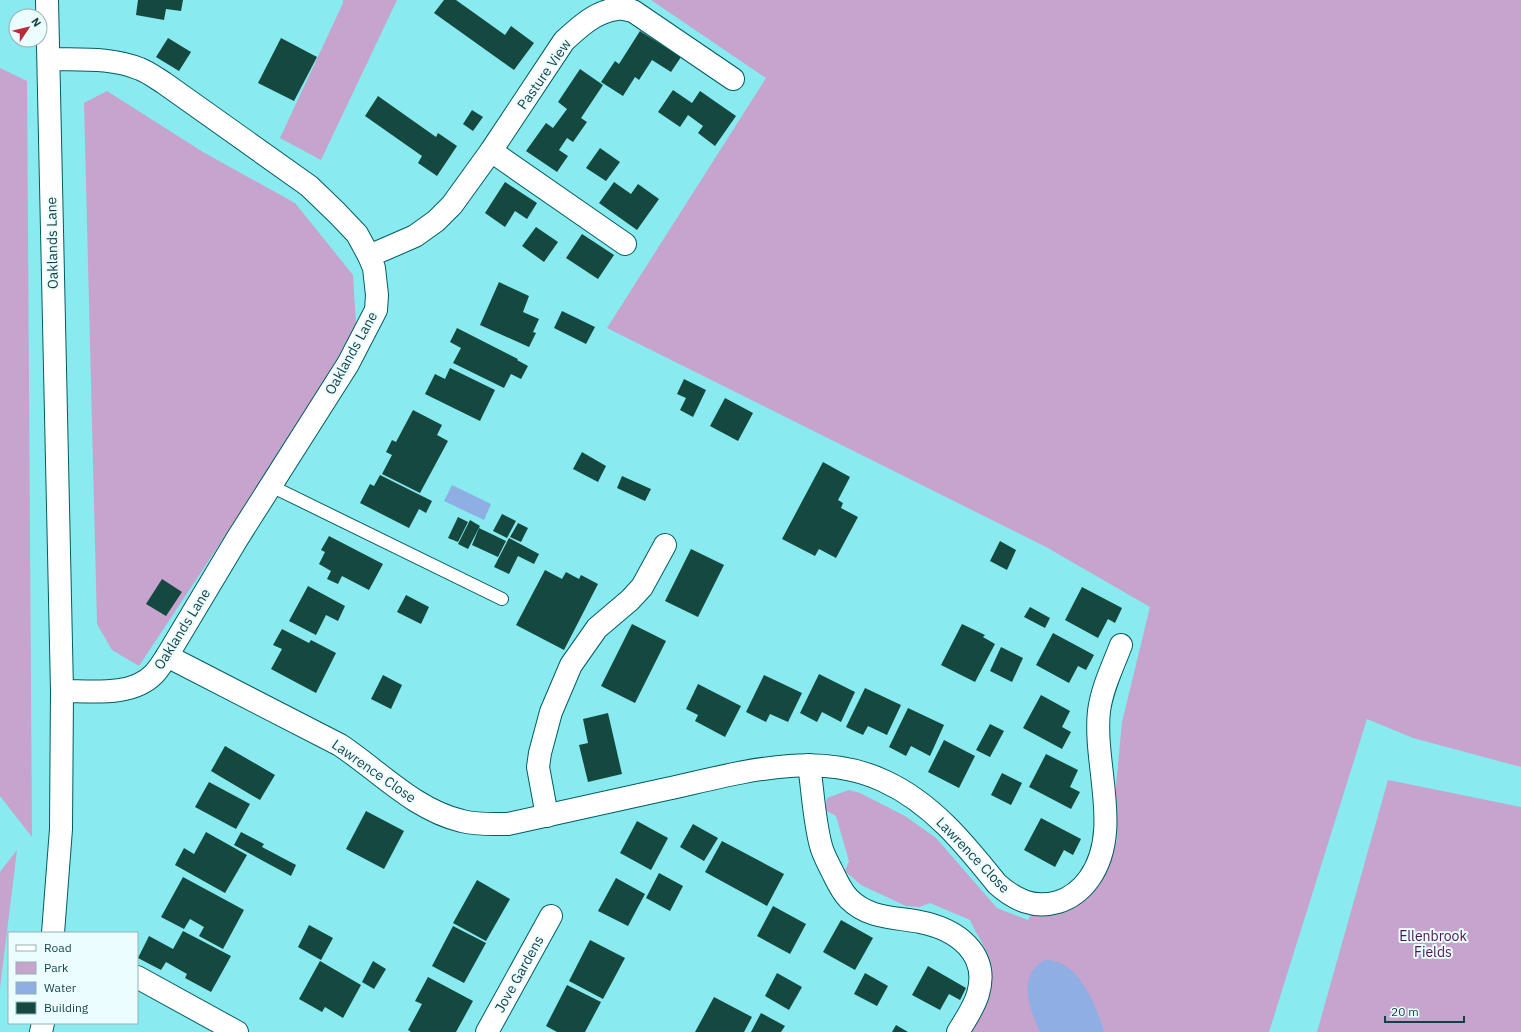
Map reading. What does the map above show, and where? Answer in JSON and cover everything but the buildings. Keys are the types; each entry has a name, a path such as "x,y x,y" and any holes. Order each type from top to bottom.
{"street":[{"name":"Oaklands Lane","path":"44,1 49,59 62,691 61,829 54,932"},
{"name":"Pasture View","path":"369,256 415,236 436,221 452,205 491,151 564,41 578,28 597,16 617,9 632,11 733,79"},
{"name":"Oaklands Lane","path":"49,59 120,62 141,69 152,76 309,186 357,234 369,256 377,282 376,310 348,364 217,572 167,656 154,674 131,687 103,691 62,691"},
{"path":"491,151 625,244"},
{"path":"547,816 538,767 540,753 551,712 571,665 598,628 630,600 642,587 665,545"},
{"name":"Lawrence Close","path":"167,656 340,745 363,760 396,787 444,815 480,824 508,824 764,768 809,765 864,772 905,792 946,824 997,884 1007,892 1029,903 1041,905 1063,900 1073,895 1084,886 1092,874 1104,849 1105,820 1099,755 1099,710 1108,677 1121,645"},
{"path":"809,765 821,847 840,888 849,899 874,915 920,922 948,931 966,944 973,952 980,975 978,993 958,1032"},
{"name":"Jove Gardens","path":"487,1032 551,916"},
{"path":"138,978 237,1032"}],"lane":[{"path":"271,486 502,599"}],"green space":[{"path":"343,0 397,0 321,160 280,138 343,3"},
{"path":"651,0 1521,0 1521,767 1413,738 1367,719 1269,1032 967,1032 985,996 990,976 988,956 970,920 930,903 920,907 906,906 861,885 845,871 849,861 836,816 825,810 827,798 849,790 860,793 905,816 936,838 997,908 1028,920 1031,914 1110,860 1117,840 1115,797 1122,722 1150,607 1046,547 607,328 766,78"},
{"path":"0,68 27,81 32,837 0,796"},
{"path":"107,91 203,152 295,203 353,275 356,324 315,400 139,666 112,650 97,624 84,103"},
{"name":"Ellenbrook Fields","path":"1388,780 1521,807 1521,1032 1317,1032"},
{"path":"17,850 0,988 0,872"}],"water":[{"path":"452,485 491,504 484,520 444,501"},
{"path":"1045,960 1055,961 1064,965 1078,977 1089,993 1104,1032 1041,1032 1039,1030 1029,1002 1028,983 1036,966"}]}
